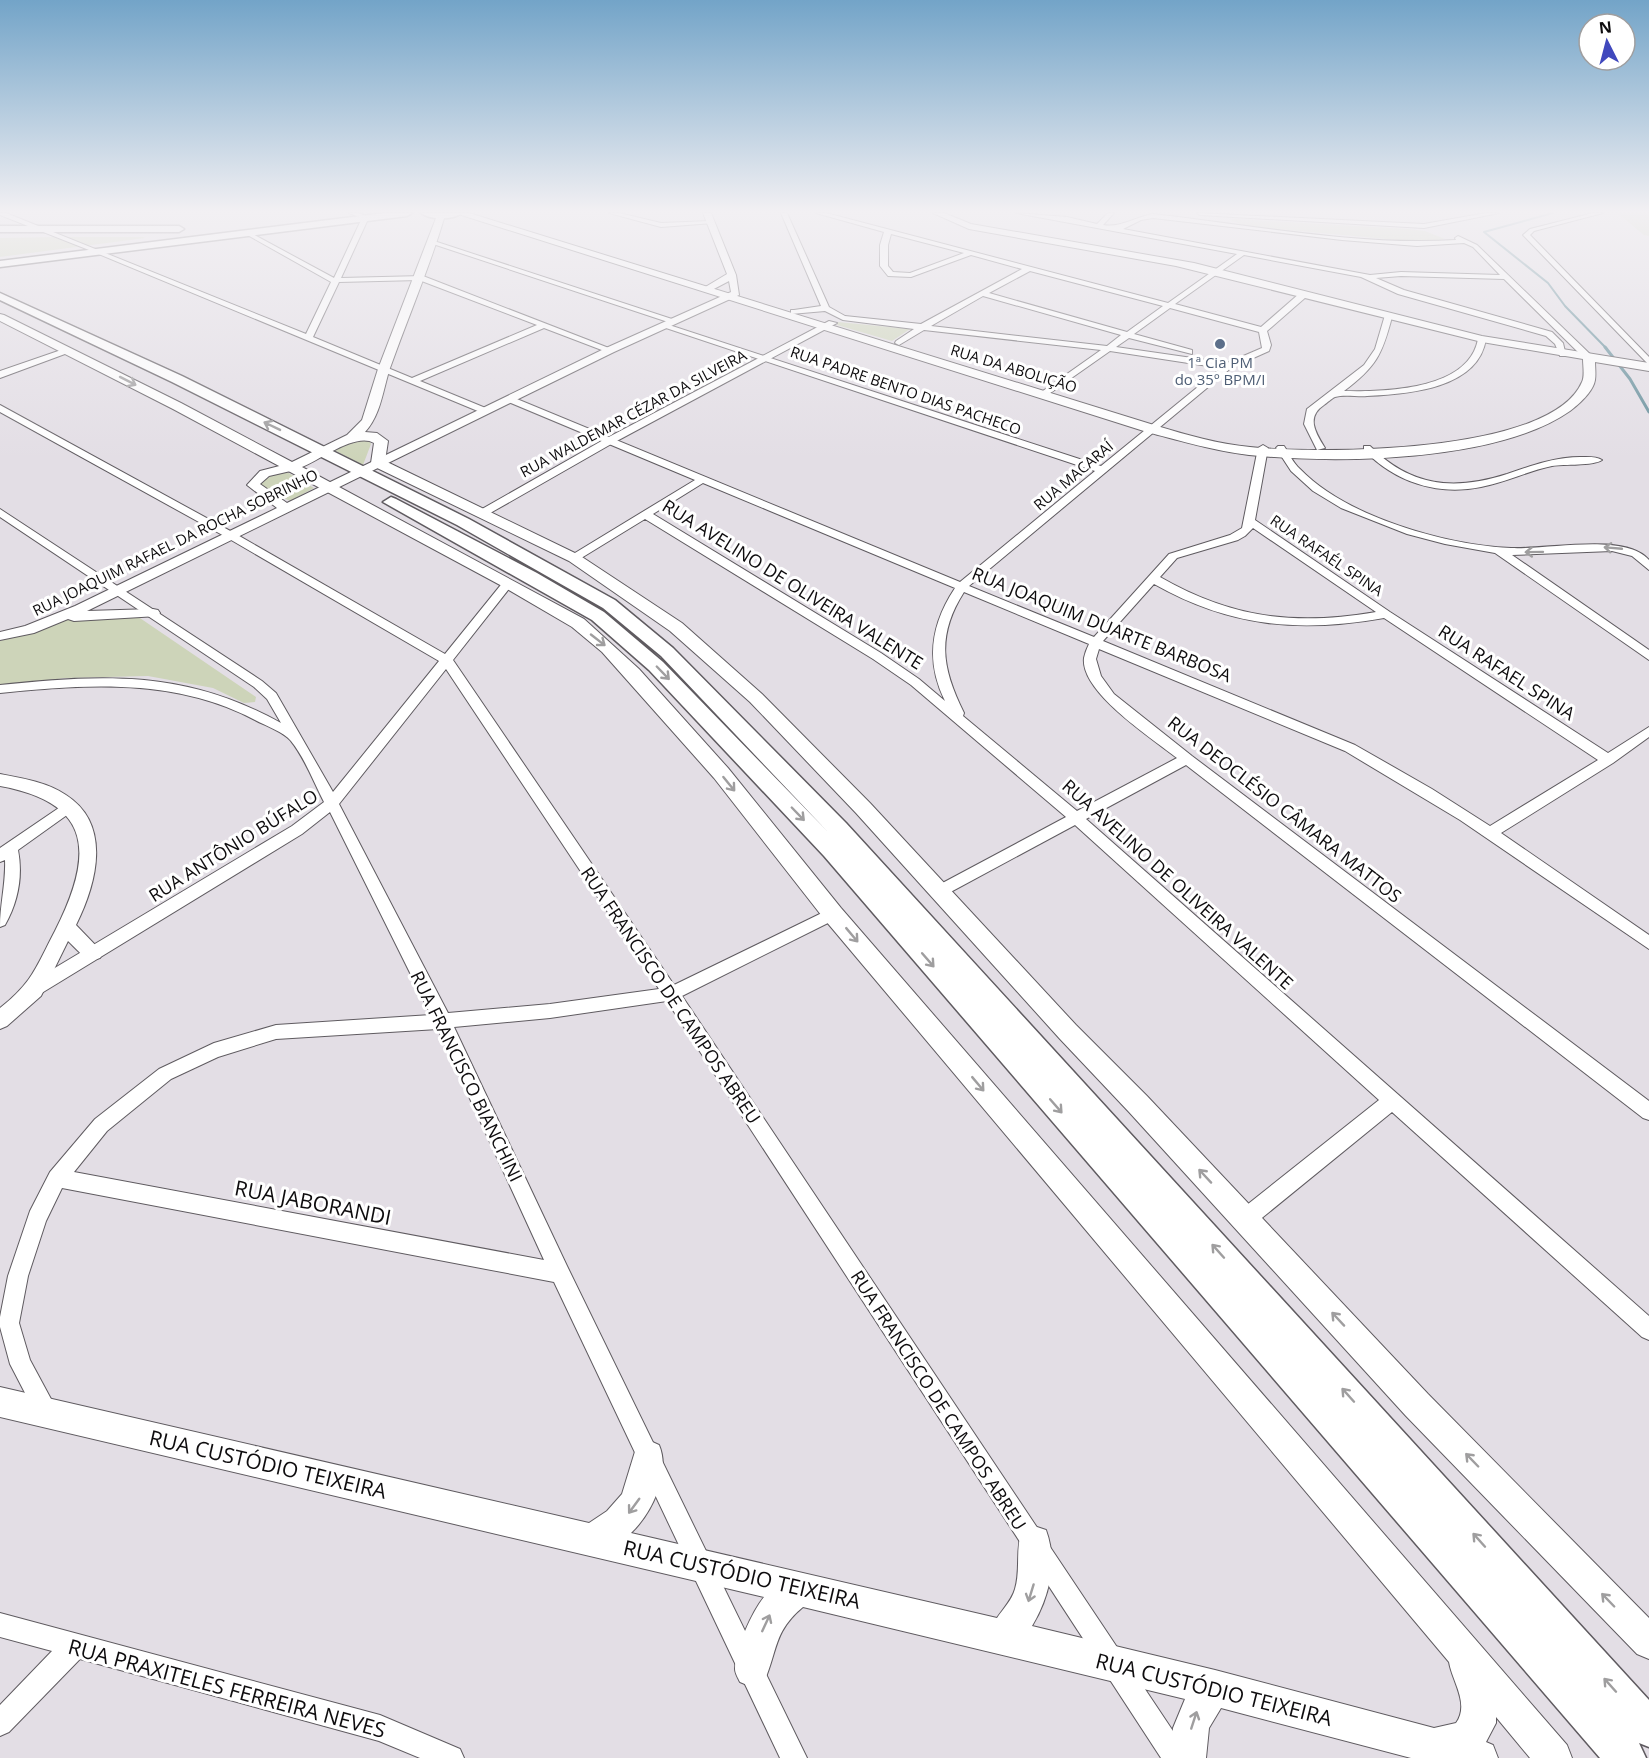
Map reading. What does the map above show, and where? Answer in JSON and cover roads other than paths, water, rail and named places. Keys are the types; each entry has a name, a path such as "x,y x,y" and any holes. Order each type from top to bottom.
{"main road":[{"path":"301,464 352,437 368,421 384,369 413,295"},
{"name":"RUA DA ABOLIÇÃO","path":"732,295 835,322 1203,443 1263,450 1370,451 1431,448 1513,432 1560,413 1583,393 1589,381 1591,366 1589,358"},
{"name":"RUA DA ABOLIÇÃO","path":"732,295 835,322 1046,392"},
{"path":"1303,295 1482,339 1643,366"},
{"path":"0,296 177,379 359,469 574,582 609,604 667,652 846,838 1649,1728"},
{"path":"0,308 164,386 301,464"},
{"path":"0,317 301,464 359,469 481,513 574,558 676,627 713,658 814,757 1417,1404 1649,1642"},
{"path":"368,421 373,436"},
{"path":"352,437 373,436 381,441 359,469"},
{"name":"RUA DA ABOLIÇÃO","path":"1281,451 1320,448 1370,451"},
{"path":"359,469 400,452"},
{"path":"359,469 508,583 578,623 633,673 721,773 834,914 1554,1758"},
{"path":"359,469 531,577 598,616 656,666 832,850 1626,1758"},
{"name":"RUA CUSTÓDIO TEIXEIRA","path":"0,1402 1005,1636 1215,1688 1480,1758"},
{"path":"594,1539 610,1530 628,1515 640,1497 648,1456"},
{"path":"1005,1636 1025,1609 1032,1595 1036,1577 1034,1542"},
{"path":"752,1670 758,1641 770,1614 800,1588"},
{"path":"1430,1745 1466,1740 1478,1723 1478,1693 1468,1666 1445,1630"},
{"path":"1188,1758 1192,1718 1215,1688"}],"street":[{"path":"205,295 485,411"},
{"path":"308,338 330,295"},
{"path":"465,295 610,350"},
{"name":"RUA PADRE BENTO DIAS PACHECO","path":"588,295 1103,470"},
{"path":"400,452 610,350 732,295"},
{"path":"820,295 835,322 922,327 1231,364"},
{"path":"898,343 922,327 982,295"},
{"path":"988,295 1231,364"},
{"path":"1131,295 1263,330 1303,295"},
{"path":"1046,392 1184,295"},
{"path":"1412,295 1569,339"},
{"path":"1436,295 1538,325 1557,328"},
{"path":"1525,295 1589,358"},
{"path":"1580,295 1643,366"},
{"path":"794,312 826,308"},
{"path":"1320,448 1307,427 1307,417 1312,409 1371,362 1378,350 1388,317"},
{"name":"RUA WALDEMAR CÉZAR DA SILVEIRA","path":"481,513 609,441 835,322"},
{"path":"412,381 544,325"},
{"name":"RUA MACARAÍ","path":"962,721 949,697 938,652 939,634 946,607 961,587 1231,364 1266,349 1263,330"},
{"path":"1549,334 1559,343 1563,354"},
{"path":"1333,394 1387,393 1453,376 1476,359 1482,339"},
{"path":"1152,355 1164,352 1165,349 1160,344"},
{"path":"0,375 68,351"},
{"name":"RUA JOAQUIM DUARTE BARBOSA","path":"509,399 1350,748 1386,766 1490,833 1649,943"},
{"name":"RUA FRANCISCO DE CAMPOS ABREU","path":"0,408 230,535 432,650 447,661 671,994 1176,1758"},
{"path":"1095,643 1173,556 1185,550 1238,537 1246,531 1250,521 1263,450"},
{"path":"1281,451 1292,470 1304,480 1352,509 1392,525 1431,537 1499,550 1533,552 1605,547 1626,549 1641,556 1649,567"},
{"path":"1370,451 1403,475 1419,483 1457,489 1494,482 1571,458 1597,460"},
{"path":"286,508 253,484 263,474 301,464"},
{"name":"RUA JOAQUIM RAFAEL DA ROCHA SOBRINHO","path":"0,636 55,620 286,508 359,469"},
{"path":"574,558 703,479"},
{"name":"RUA FRANCISCO BIANCHINI","path":"0,512 258,684 272,696 332,803 443,1022 560,1273 794,1758"},
{"name":"RUA AVELINO DE OLIVEIRA VALENTE","path":"645,514 877,656 915,682 1076,818 1649,1330"},
{"name":"RUA RAFAÉL SPINA","path":"1250,521 1386,614"},
{"path":"1499,550 1649,656"},
{"path":"1153,578 1214,608 1264,619 1329,622 1386,614"},
{"name":"RUA ANTÔNIO BÚFALO","path":"34,989 297,830 332,803 508,583"},
{"path":"55,620 96,614 153,613"},
{"name":"RUA RAFAEL SPINA","path":"1386,614 1608,760"},
{"name":"RUA DEOCLÉSIO CÂMARA MATTOS","path":"1095,643 1090,659 1095,677 1110,697 1187,759 1649,1112"},
{"path":"0,689 113,682 158,685 204,694 228,703 298,739"},
{"path":"1490,833 1608,760 1649,731"},
{"path":"940,891 1187,759"},
{"path":"0,780 20,783 54,795 69,806 79,822 86,844 87,869 85,881 66,927 34,989 0,1020"},
{"path":"0,921 11,887 14,864 4,849 69,806"},
{"path":"48,1413 21,1364 5,1328 21,1266 37,1218 57,1178 101,1125 165,1074 214,1051 276,1032 443,1022 550,1011 671,994 834,914"},
{"path":"66,927 93,954"},
{"path":"1245,1219 1393,1100"},
{"name":"RUA JABORANDI","path":"57,1178 560,1273"},
{"name":"RUA PRAXITELES FERREIRA NEVES","path":"0,1626 380,1728 451,1758"},
{"path":"0,1723 75,1646"}],"waterway":[{"path":"1557,295 1607,349"},
{"path":"1605,347 1630,379 1649,412"}],"place":[{"name":"1ª Cia PM do 35º BPM/I","path":"1220,344"}]}
